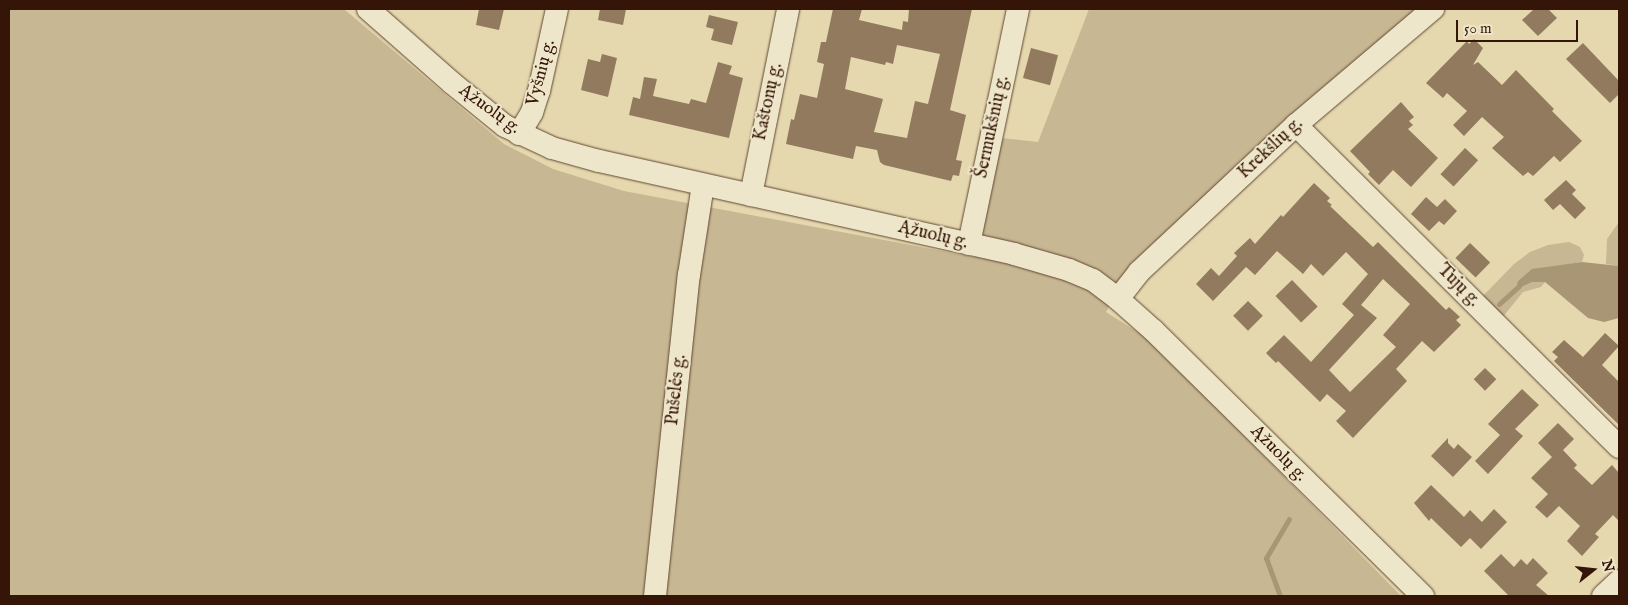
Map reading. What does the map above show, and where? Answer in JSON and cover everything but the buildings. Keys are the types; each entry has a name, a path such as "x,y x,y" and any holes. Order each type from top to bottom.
{"street":[{"name":"Ąžuolų g.","path":"368,9 458,88 518,134 571,154 969,244 1068,270 1093,280 1118,298 1423,596"},
{"name":"Vyšnių g.","path":"518,134 532,112 539,91 558,9"},
{"name":"Kaštonų g.","path":"751,195 788,9"},
{"name":"Šermukšnių g.","path":"969,244 1018,9"},
{"name":"Krekšlių g.","path":"1118,298 1139,272 1296,125 1434,9"},
{"name":"Tujų g.","path":"1296,125 1619,447"},
{"name":"Pušelės g.","path":"655,596 688,275 703,185"},
{"path":"1604,596 1619,581"}],"shaded area":[{"path":"9,9 344,9 504,144 553,169 624,191 974,257 1001,138 1038,142 1089,9 1421,9 1126,275 1106,312 1153,342 1401,596 9,596"},
{"path":"1619,222 1619,266 1606,264 1607,239"},
{"path":"1569,242 1580,247 1584,255 1582,262 1532,270 1518,281 1545,282 1541,287 1523,292 1502,318 1481,298 1514,264 1530,252 1548,245"},
{"path":"1582,262 1619,266 1619,318 1604,322 1588,318 1545,282 1532,282 1516,289 1518,281 1532,269"}],"waterway":[{"path":"1499,304 1519,286"},
{"path":"1280,596 1266,558 1289,519"}]}
